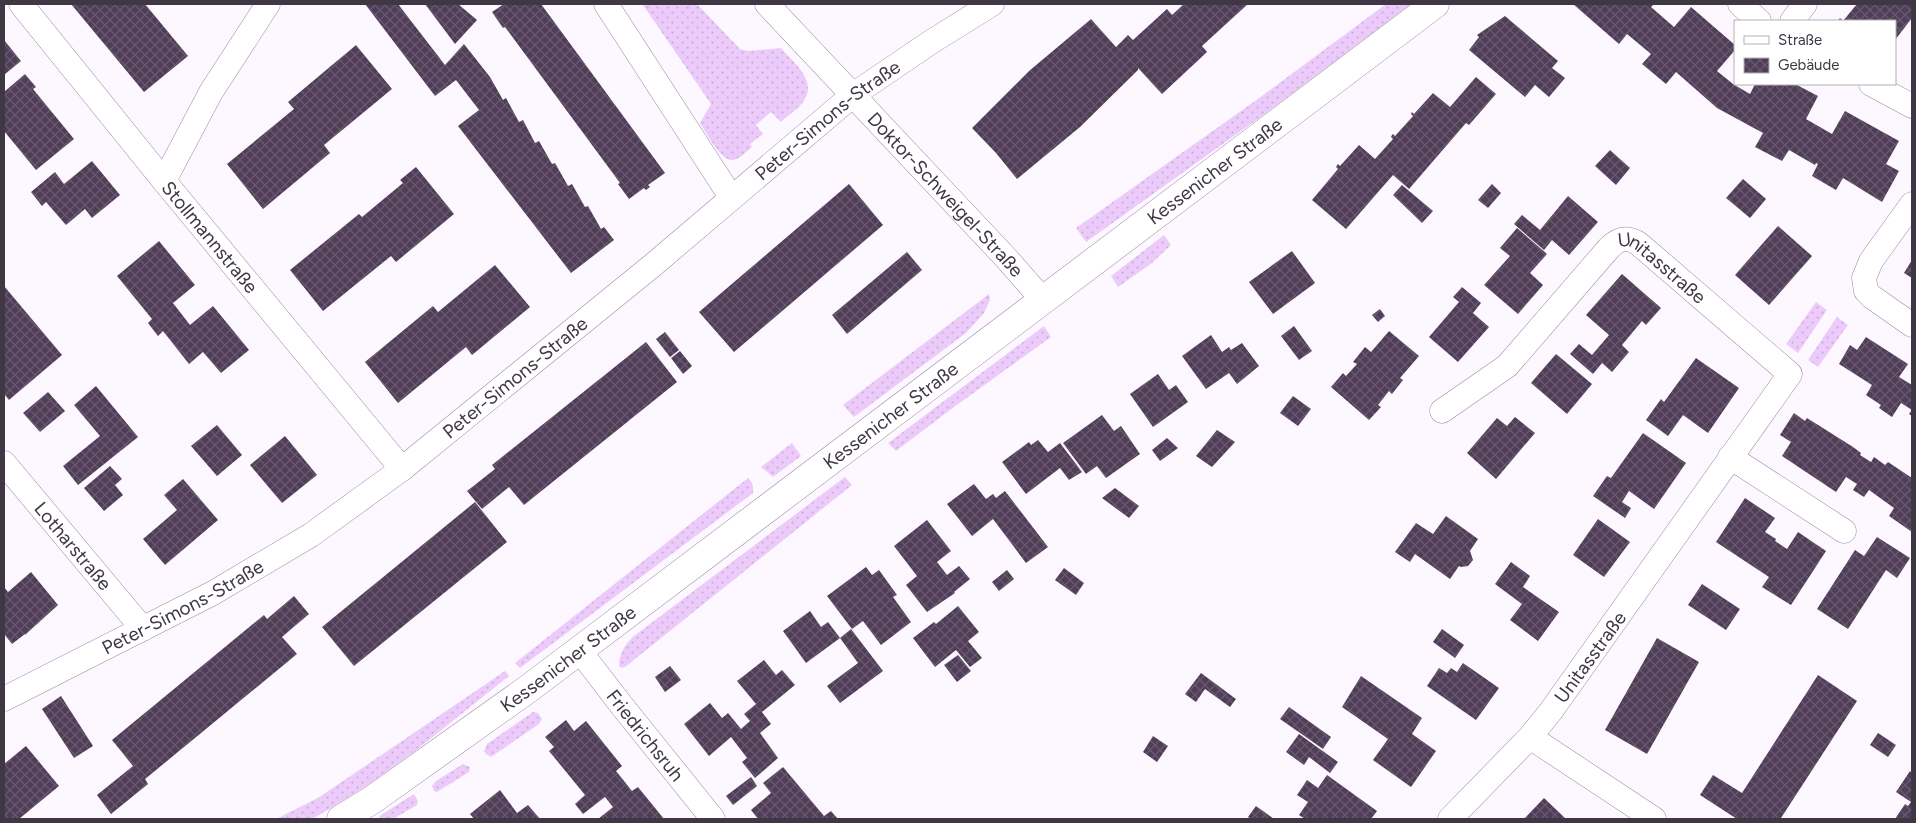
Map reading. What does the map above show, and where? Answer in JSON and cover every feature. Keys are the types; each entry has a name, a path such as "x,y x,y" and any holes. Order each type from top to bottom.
{"main road":[{"name":"Kessenicher Straße","path":"342,819 372,800 580,650 1042,299 1435,4"}],"street":[{"name":"Stollmannstraße","path":"21,4 164,181 402,469"},
{"path":"164,181 211,92 268,4"},
{"path":"606,4 731,197"},
{"name":"Doktor-Schweigel-Straße","path":"767,4 1042,299"},
{"name":"Peter-Simons-Straße","path":"4,700 213,593 311,535 402,469 653,265 731,197 853,96 931,42 992,4"},
{"path":"1740,4 1758,20"},
{"path":"1793,20 1805,4"},
{"path":"1873,85 1912,106"},
{"path":"1912,204 1871,261 1864,278 1866,291 1872,297 1912,325"},
{"name":"Unitasstraße","path":"1442,411 1507,366 1609,248 1625,238 1639,244 1790,374 1613,625 1530,737 1450,819"},
{"path":"1730,457 1844,531"},
{"name":"Lotharstraße","path":"4,463 143,629"},
{"name":"Friedrichsruh","path":"580,650 622,706 713,819"},
{"path":"1530,737 1654,819"}],"shaded area":[{"path":"616,4 697,4 740,49 748,51 781,48 802,71 808,85 805,99 781,122 771,112 756,125 763,134 750,144 752,147 738,158 728,159 719,152 700,123 711,104 643,5"},
{"path":"1386,4 1411,4 1273,108 1086,242 1076,228 1255,101"},
{"path":"1164,235 1171,245 1152,263 1118,287 1111,276"},
{"path":"989,294 990,300 984,313 966,333 854,417 843,405"},
{"path":"1816,302 1827,310 1798,353 1786,344"},
{"path":"1837,317 1848,325 1818,367 1808,360"},
{"path":"1044,326 1051,337 896,451 888,443"},
{"path":"792,443 801,456 773,477 761,467"},
{"path":"845,477 852,485 625,667 621,668 619,666 623,650 634,636"},
{"path":"748,478 752,484 753,493 520,668 515,663"},
{"path":"505,671 509,676 415,751 365,787 312,819 276,819 318,798"},
{"path":"533,712 538,713 542,719 539,724 491,757 486,754 484,751 487,744"},
{"path":"463,764 470,767 469,772 437,792 434,791 432,786 436,781"},
{"path":"414,794 418,801 417,805 393,819 378,819 381,815"}],"building":[{"path":"71,4 145,4 188,56 144,92"},
{"path":"365,4 398,4 445,65 464,44 490,77 503,100 506,98 519,122 523,120 535,143 539,141 552,164 555,163 568,186 572,184 585,207 588,206 601,229 604,227 614,240 571,273 458,126 479,110 456,80 435,96"},
{"path":"425,4 458,4 477,20 455,44"},
{"path":"504,4 541,4 665,173 648,185 650,187 646,190 644,188 629,199 618,184 620,183 492,12"},
{"path":"1184,4 1248,4 1202,46 1207,52 1162,94 1138,68 1080,127 1017,179 972,128 1029,71 1091,19 1116,47 1128,35 1133,40 1167,9 1172,15"},
{"path":"1573,4 1654,4 1651,7 1674,27 1691,7 1734,44 1734,51 1717,71 1734,85 1750,94 1754,85 1797,85 1818,96 1806,119 1832,134 1845,111 1899,141 1886,164 1899,171 1882,202 1843,178 1836,190 1812,176 1818,164 1816,163 1815,165 1789,150 1782,161 1755,147 1763,133 1717,108 1676,72 1666,84 1642,64 1651,54 1627,34 1619,44"},
{"path":"1857,4 1912,4 1912,18 1896,39 1896,20 1844,20"},
{"path":"1505,16 1558,61 1552,68 1565,78 1549,97 1535,85 1525,97 1469,50 1479,37 1477,35"},
{"path":"4,40 21,61 4,75"},
{"path":"356,45 392,89 324,145 330,153 263,209 227,164 294,109 288,102"},
{"path":"25,74 36,87 33,89 74,139 36,170 4,131 4,92"},
{"path":"1476,77 1496,94 1469,125 1466,123 1409,189 1393,175 1346,229 1312,200 1338,169 1336,167 1338,164 1340,166 1359,145 1375,159 1393,139 1392,135 1395,136 1413,116 1412,112 1414,114 1433,93 1450,107"},
{"path":"1610,150 1630,168 1616,185 1595,166"},
{"path":"92,161 120,195 92,218 85,209 66,225 46,202 42,206 31,192 55,172 64,184"},
{"path":"416,167 454,214 396,262 391,256 323,311 290,270 359,214 362,217 403,183 400,180"},
{"path":"1743,179 1766,199 1750,218 1726,198"},
{"path":"849,184 883,225 734,352 699,312"},
{"path":"1492,184 1501,193 1488,208 1478,200"},
{"path":"1402,185 1433,211 1422,223 1393,195"},
{"path":"1568,196 1598,222 1569,255 1552,240 1544,250 1514,224 1522,215 1540,230"},
{"path":"1778,226 1812,256 1769,305 1735,275"},
{"path":"1517,228 1547,254 1530,273 1543,285 1518,314 1484,285 1510,256 1500,248"},
{"path":"159,241 195,285 173,303 190,325 213,306 249,350 221,373 203,352 189,364 163,331 158,336 148,323 152,319 117,276"},
{"path":"1292,251 1315,283 1273,314 1249,282"},
{"path":"907,252 922,270 847,334 832,315"},
{"path":"1912,260 1912,278 1904,273"},
{"path":"495,265 530,307 472,355 466,347 398,403 365,362 433,306 438,312"},
{"path":"1622,274 1661,308 1646,325 1642,321 1622,345 1629,352 1612,372 1602,363 1593,374 1570,354 1579,344 1592,355 1609,335 1586,315"},
{"path":"4,286 62,355 9,400 4,394"},
{"path":"1462,287 1481,303 1473,313 1489,327 1458,362 1429,337 1459,302 1453,297"},
{"path":"1380,309 1385,316 1378,322 1372,315"},
{"path":"1294,326 1312,351 1299,360 1281,336"},
{"path":"1389,331 1419,356 1400,378 1403,380 1392,394 1389,391 1378,405 1381,407 1369,420 1331,387 1343,373 1346,376 1357,364 1353,362 1365,347 1371,352"},
{"path":"665,332 679,350 670,357 656,339"},
{"path":"1211,335 1222,352 1229,347 1231,350 1242,343 1259,366 1237,384 1229,373 1206,389 1182,356"},
{"path":"1866,337 1908,364 1899,377 1912,385 1912,410 1901,403 1892,417 1879,408 1881,405 1866,395 1872,385 1839,364 1850,345 1857,350"},
{"path":"646,342 677,382 524,505 509,487 482,509 467,491 495,469 492,465"},
{"path":"680,351 692,366 683,374 671,358"},
{"path":"1556,354 1592,384 1567,414 1531,383"},
{"path":"1696,358 1739,388 1708,433 1683,415 1668,436 1646,420 1661,399 1664,402"},
{"path":"1158,374 1169,390 1176,385 1188,402 1153,427 1130,394"},
{"path":"96,386 138,437 78,485 63,466 100,436 74,405"},
{"path":"48,392 65,411 40,432 23,413"},
{"path":"1293,396 1311,409 1298,426 1280,413"},
{"path":"1794,413 1805,421 1807,418 1853,447 1861,453 1860,455 1871,462 1874,457 1885,465 1888,462 1912,478 1912,532 1889,516 1894,508 1869,490 1864,497 1853,490 1857,484 1846,477 1836,492 1782,456 1791,442 1780,435"},
{"path":"1102,415 1114,431 1121,426 1140,454 1106,478 1097,466 1086,474 1063,443"},
{"path":"1515,417 1535,433 1496,479 1467,453 1497,418 1507,426"},
{"path":"217,425 242,455 217,476 191,446"},
{"path":"1217,430 1235,442 1212,467 1196,456"},
{"path":"1643,433 1686,463 1654,509 1629,491 1622,502 1631,508 1625,518 1593,496 1607,476 1611,478"},
{"path":"285,436 317,475 282,503 250,465"},
{"path":"1167,438 1178,448 1160,461 1152,450"},
{"path":"1038,440 1048,452 1060,443 1082,472 1069,480 1060,468 1026,494 1002,462 1029,442 1031,445"},
{"path":"110,466 122,479 115,485 123,495 104,511 84,488"},
{"path":"183,479 218,520 165,565 143,539 177,510 164,495"},
{"path":"974,484 986,499 993,494 996,498 1005,491 1048,547 1026,563 993,519 972,536 947,504"},
{"path":"1115,488 1139,506 1129,518 1102,498"},
{"path":"1745,498 1775,518 1765,532 1787,549 1798,532 1826,551 1791,605 1762,587 1769,577 1716,542"},
{"path":"475,502 507,542 354,666 322,627"},
{"path":"1446,516 1478,539 1470,551 1473,560 1468,566 1459,566 1450,579 1415,554 1410,562 1395,552 1416,523 1433,534"},
{"path":"1598,519 1630,542 1604,577 1573,555"},
{"path":"927,520 951,551 937,562 947,575 959,566 970,579 955,593 927,612 906,585 917,576 894,546"},
{"path":"1877,537 1910,558 1897,578 1886,570 1848,629 1817,609 1855,550 1864,556"},
{"path":"1511,562 1530,576 1523,587 1559,612 1538,641 1510,620 1522,604 1495,584"},
{"path":"866,567 872,575 879,570 897,595 893,597 911,622 881,645 863,621 852,629 827,596"},
{"path":"1064,568 1084,583 1076,595 1055,580"},
{"path":"1007,570 1014,579 999,591 992,582"},
{"path":"31,572 58,605 25,635 12,644 4,634 4,587 8,592"},
{"path":"1702,584 1740,609 1726,630 1688,605"},
{"path":"294,596 309,614 282,637 297,654 145,779 148,784 111,814 97,795 133,766 112,740 264,615 267,619"},
{"path":"958,606 979,632 968,641 982,658 970,667 956,650 935,667 913,638 934,622 936,624"},
{"path":"810,611 821,627 828,622 840,638 806,663 783,631"},
{"path":"851,629 883,671 840,703 827,686 858,663 840,638"},
{"path":"1442,629 1464,645 1455,658 1433,642"},
{"path":"1657,638 1699,662 1647,754 1605,730"},
{"path":"958,655 971,671 957,682 944,665"},
{"path":"764,660 776,675 782,670 795,685 762,712 771,724 760,733 778,758 755,778 742,762 747,758 731,737 709,756 684,724 710,703 722,718 728,713 741,729 750,721 744,714 756,704 737,681"},
{"path":"1463,663 1499,688 1476,720 1427,686 1439,668 1447,673 1451,668 1457,672"},
{"path":"670,666 681,680 665,692 655,677"},
{"path":"1201,673 1236,699 1230,707 1205,689 1196,702 1185,694"},
{"path":"1818,675 1857,701 1781,818 1737,819 1700,795 1713,775 1742,793"},
{"path":"1361,676 1422,718 1412,734 1436,751 1411,787 1373,760 1388,739 1342,707"},
{"path":"61,696 93,746 74,758 42,709"},
{"path":"1289,707 1331,737 1323,749 1280,719"},
{"path":"566,720 574,731 586,721 622,766 616,771 632,791 638,787 664,819 598,819 613,807 605,797 583,814 575,804 585,795 549,751 554,747 545,737"},
{"path":"1878,733 1896,745 1888,757 1870,745"},
{"path":"1299,734 1338,762 1330,773 1309,757 1304,765 1286,752"},
{"path":"1153,736 1168,746 1157,762 1143,752"},
{"path":"26,746 59,786 19,819 4,819 4,764"},
{"path":"783,767 824,816 831,811 838,819 758,819 751,810 771,793 763,783"},
{"path":"1910,771 1912,773 1912,819 1895,819 1905,804 1908,806 1911,802 1896,792"},
{"path":"1327,775 1377,811 1371,819 1305,819 1299,815 1308,802 1297,795 1307,780 1318,788"},
{"path":"751,777 757,786 733,805 726,796"},
{"path":"500,790 517,813 528,805 540,819 474,819 470,814"},
{"path":"1544,798 1566,819 1524,819"},
{"path":"1256,806 1274,819 1251,819 1248,817"}]}
